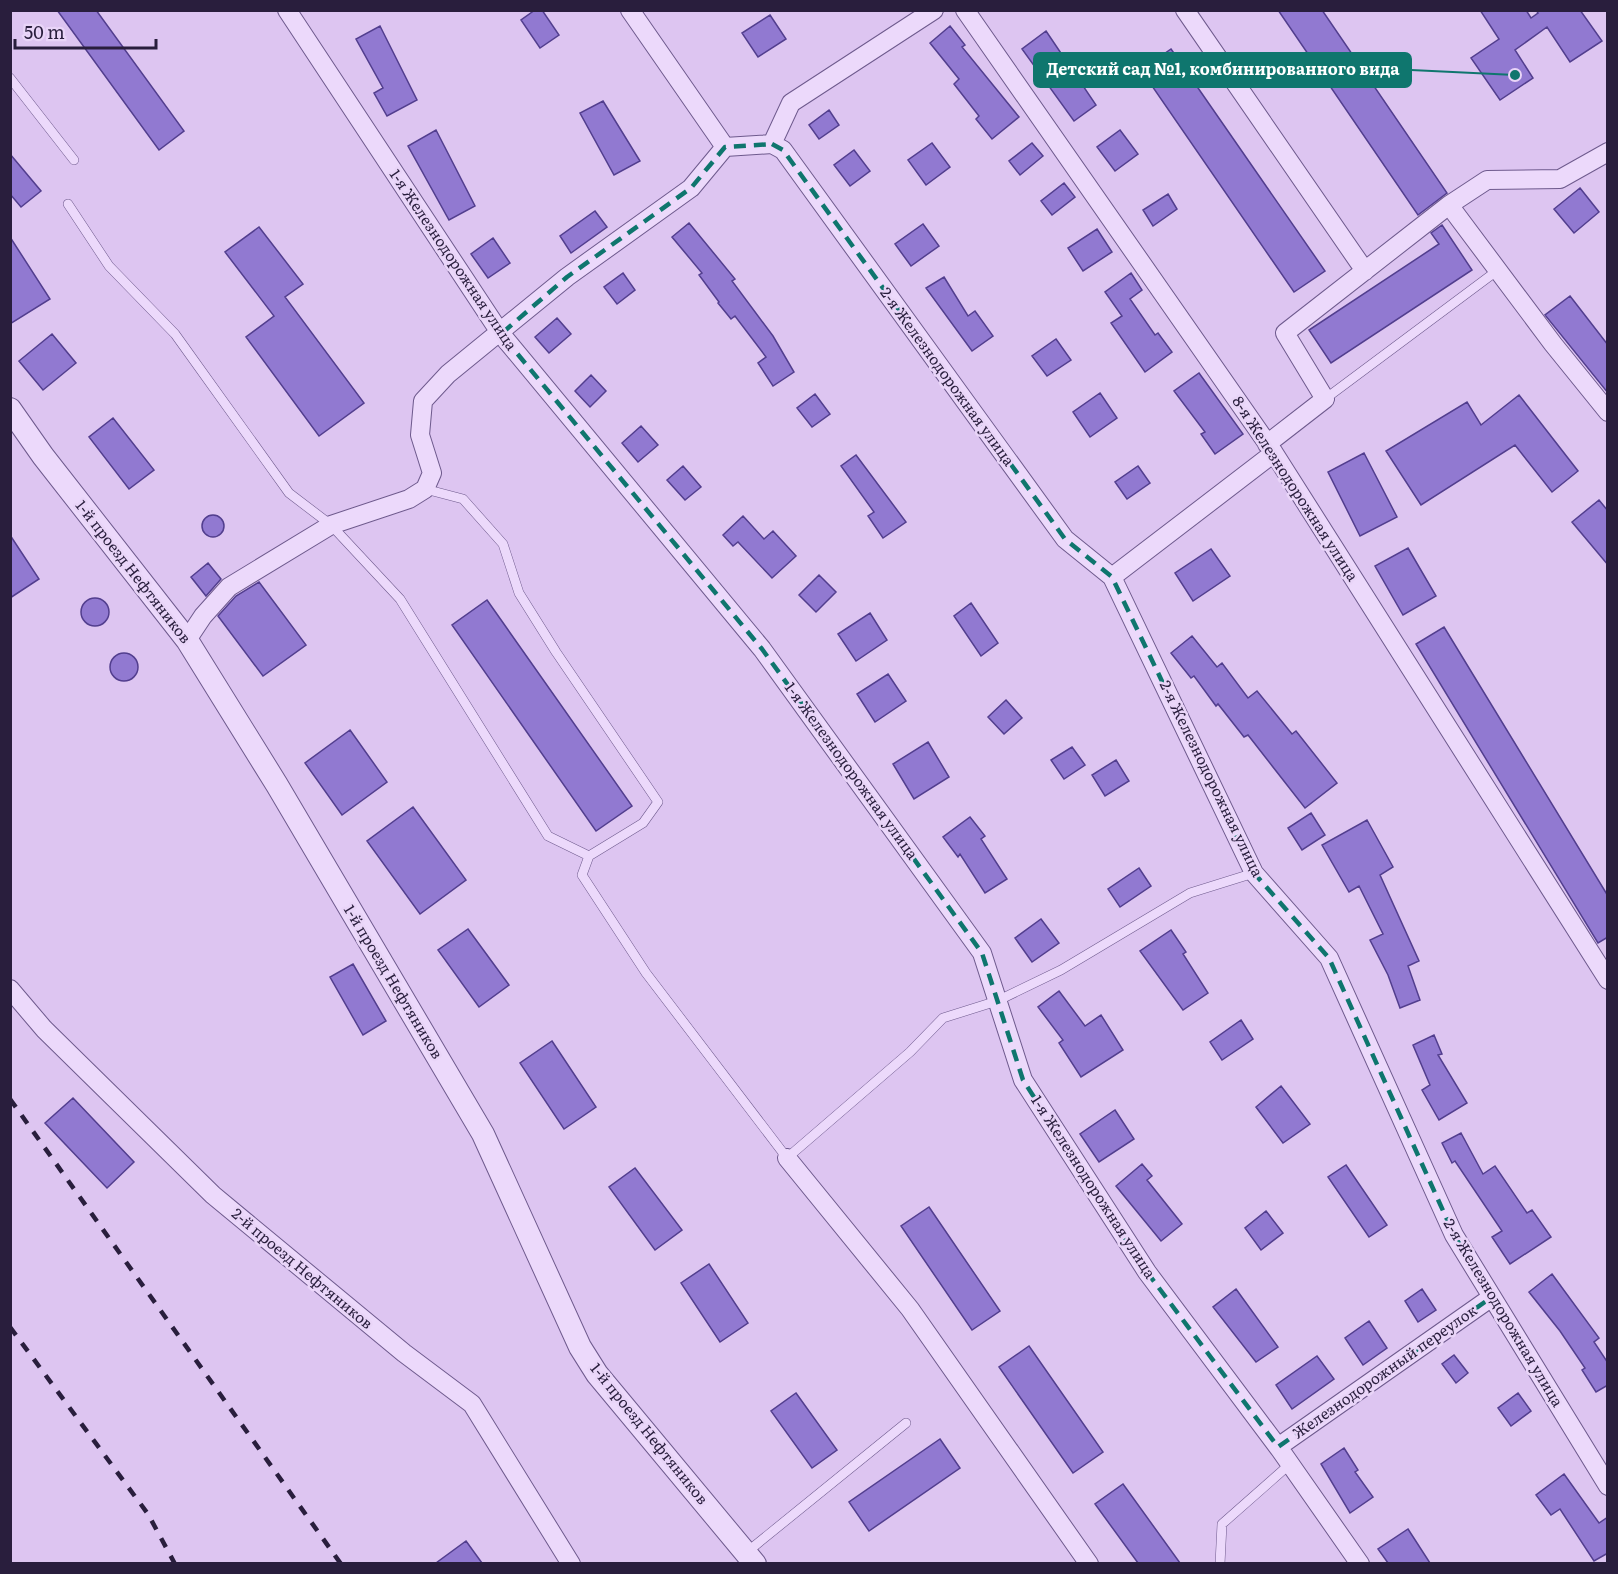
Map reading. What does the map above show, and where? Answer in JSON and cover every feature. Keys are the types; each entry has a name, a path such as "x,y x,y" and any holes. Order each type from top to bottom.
{"street":[{"name":"1-я Железнодорожная улица","path":"287,10 501,334 762,649 982,953 1023,1080 1147,1272 1278,1447 1360,1563"},
{"path":"630,10 725,147"},
{"path":"187,640 203,616 229,587 331,525 409,499 425,489 432,473 420,435 423,401 448,374 501,334 567,277 691,189 725,147 772,144 791,104 934,10"},
{"name":"8-я Железнодорожная улица","path":"965,10 1270,448 1608,980"},
{"path":"1185,10 1365,271"},
{"name":"2-я Железнодорожная улица","path":"772,144 783,150 1065,539 1112,577 1254,873 1329,958 1454,1235 1608,1486"},
{"path":"1112,577 1270,448 1325,399 1286,333 1449,206 1487,180 1560,179 1608,152"},
{"path":"1449,206 1608,412"},
{"name":"1-й проезд Нефтяников","path":"10,409 43,456 187,640 277,785 483,1134 580,1347 597,1374 751,1558"},
{"name":"2-й проезд Нефтяников","path":"10,989 44,1029 213,1195 404,1353 472,1404 571,1563"},
{"path":"786,1158 910,1309 1089,1563"},
{"name":"Железнодорожный переулок","path":"1278,1447 1492,1297"}],"lane":[{"path":"10,78 74,160"},
{"path":"68,204 109,266 175,334 289,493 331,525 400,599 548,836 589,856"},
{"path":"1325,399 1498,270"},
{"path":"425,489 463,499 503,544 519,593 555,652 658,802 643,823 589,856 582,875 646,973 786,1158 910,1052 943,1018 998,1001 1060,970 1190,893 1254,873"},
{"path":"751,1558 906,1423"},
{"path":"1220,1563 1222,1524 1290,1464"}],"highlighted area":[{"path":"772,144 783,150 1065,539 1112,577 1254,873 1329,958 1454,1235 1492,1297 1278,1447 1147,1272 1023,1080 982,953 762,649 501,334 567,277 691,188 725,147"}],"building":[{"path":"57,10 96,10 184,131 159,150"},
{"path":"535,10 542,10 559,35 540,48 521,20"},
{"path":"1278,10 1322,10 1447,193 1418,215"},
{"path":"1480,10 1526,10 1531,18 1538,13 1536,10 1580,10 1602,41 1570,62 1547,27 1515,50 1533,78 1500,100 1471,58 1499,39"},
{"path":"770,15 786,39 758,57 742,33"},
{"path":"380,26 417,100 387,116 374,93 383,88 356,39"},
{"path":"950,26 965,45 962,47 1019,117 992,139 976,119 979,116 954,84 959,79 930,43"},
{"path":"1046,31 1096,105 1074,121 1022,49"},
{"path":"1171,49 1325,271 1294,292 1141,70"},
{"path":"603,101 640,161 614,175 580,113"},
{"path":"829,110 839,125 819,139 809,125"},
{"path":"436,130 475,206 449,220 408,146"},
{"path":"1120,130 1138,154 1115,171 1097,147"},
{"path":"932,143 950,167 926,185 908,160"},
{"path":"1032,143 1043,156 1020,175 1009,161"},
{"path":"854,150 870,171 850,186 834,165"},
{"path":"10,154 41,191 21,207 10,194"},
{"path":"1064,183 1075,197 1052,215 1041,201"},
{"path":"1580,188 1599,212 1574,233 1554,209"},
{"path":"1168,194 1177,209 1153,226 1143,210"},
{"path":"595,211 607,227 571,253 560,236"},
{"path":"689,223 735,279 732,281 773,336 794,372 773,386 758,363 766,357 735,316 731,319 718,303 699,275 702,273 672,237"},
{"path":"923,224 939,246 911,266 895,244"},
{"path":"1442,225 1472,270 1331,363 1309,330 1439,244 1431,233"},
{"path":"259,227 303,284 285,297 364,403 319,436 246,337 274,316 225,252"},
{"path":"1097,229 1112,252 1083,271 1068,248"},
{"path":"10,237 50,299 10,324"},
{"path":"493,238 510,263 488,278 471,254"},
{"path":"623,273 635,290 617,304 604,287"},
{"path":"1131,273 1142,290 1130,299 1155,335 1158,333 1172,352 1145,372 1111,323 1122,316 1105,292"},
{"path":"944,277 968,316 975,311 993,336 972,351 926,288"},
{"path":"1570,296 1608,345 1608,393 1545,315"},
{"path":"557,318 571,334 549,353 535,337"},
{"path":"52,334 76,363 43,390 19,361"},
{"path":"1056,339 1071,360 1047,376 1032,356"},
{"path":"1199,373 1243,434 1215,454 1201,434 1205,432 1174,391"},
{"path":"591,375 606,391 590,407 575,391"},
{"path":"1100,393 1117,418 1090,437 1073,412"},
{"path":"815,394 830,414 812,427 797,408"},
{"path":"1519,395 1578,471 1552,492 1515,445 1421,505 1386,451 1467,402 1481,425"},
{"path":"113,418 154,470 129,489 89,437"},
{"path":"641,426 658,445 638,462 622,443"},
{"path":"1364,453 1397,517 1360,536 1328,472"},
{"path":"856,455 906,522 883,538 868,516 874,512 841,466"},
{"path":"683,466 701,487 685,500 667,480"},
{"path":"1138,466 1150,483 1127,499 1115,482"},
{"path":"1599,500 1608,511 1608,565 1572,522"},
{"path":"213,515 221,518 224,526 221,534 213,537 205,534 202,526 205,518"},
{"path":"743,516 764,539 773,531 796,556 772,578 738,542 733,546 723,535"},
{"path":"10,535 39,579 10,598"},
{"path":"1408,548 1436,596 1403,615 1375,566"},
{"path":"1211,549 1230,576 1193,601 1175,573"},
{"path":"208,563 221,579 206,596 191,577"},
{"path":"819,575 836,592 816,612 799,595"},
{"path":"259,582 306,645 263,676 218,616 236,596"},
{"path":"95,598 105,602 109,612 105,622 95,626 85,622 81,612 85,602"},
{"path":"487,600 632,806 596,831 452,625"},
{"path":"971,603 998,643 981,656 954,616"},
{"path":"870,613 887,640 856,661 838,634"},
{"path":"1444,627 1608,896 1608,937 1598,943 1416,644"},
{"path":"1192,636 1217,667 1222,663 1248,698 1257,691 1292,734 1296,731 1337,783 1305,808 1248,735 1244,737 1218,704 1216,706 1194,676 1191,678 1171,653"},
{"path":"124,653 134,657 138,667 134,677 124,681 114,677 110,667 114,657"},
{"path":"888,674 906,701 875,722 857,694"},
{"path":"1006,700 1022,718 1004,734 988,717"},
{"path":"350,730 387,782 342,815 305,763"},
{"path":"928,742 949,777 914,799 893,764"},
{"path":"1072,747 1085,765 1064,779 1051,760"},
{"path":"1116,760 1129,781 1105,796 1092,775"},
{"path":"413,807 466,880 420,914 367,841"},
{"path":"1311,813 1325,835 1302,850 1288,828"},
{"path":"970,817 985,836 981,839 1007,879 985,893 960,854 958,857 943,837"},
{"path":"1367,820 1393,867 1380,875 1419,961 1408,966 1420,1000 1400,1008 1388,975 1370,940 1383,934 1359,886 1349,892 1322,845"},
{"path":"1139,868 1151,886 1120,907 1108,889"},
{"path":"1041,919 1059,943 1032,962 1015,938"},
{"path":"468,929 509,985 479,1007 438,950"},
{"path":"1171,930 1186,952 1183,954 1208,993 1183,1010 1140,951"},
{"path":"353,964 386,1021 363,1035 330,977"},
{"path":"1059,991 1085,1026 1101,1015 1123,1050 1081,1077 1059,1043 1063,1040 1038,1007"},
{"path":"1241,1020 1253,1039 1222,1060 1210,1042"},
{"path":"1434,1035 1442,1054 1438,1055 1467,1103 1439,1120 1422,1090 1430,1085 1413,1045"},
{"path":"552,1041 596,1107 564,1129 520,1063"},
{"path":"1281,1086 1310,1124 1283,1143 1256,1107"},
{"path":"73,1098 134,1162 107,1188 45,1123"},
{"path":"1115,1110 1134,1139 1099,1162 1080,1134"},
{"path":"1461,1133 1483,1174 1495,1166 1527,1213 1532,1210 1551,1237 1510,1264 1492,1237 1502,1231 1455,1161 1452,1163 1442,1143"},
{"path":"1142,1164 1152,1176 1147,1180 1182,1224 1161,1241 1116,1186"},
{"path":"1346,1165 1387,1225 1369,1237 1328,1177"},
{"path":"635,1168 682,1230 655,1250 609,1187"},
{"path":"929,1207 1000,1311 972,1330 901,1226"},
{"path":"1266,1211 1283,1233 1261,1250 1245,1228"},
{"path":"709,1264 748,1323 720,1342 681,1283"},
{"path":"1552,1274 1599,1338 1594,1342 1608,1363 1608,1385 1596,1392 1582,1370 1585,1368 1560,1331 1529,1292"},
{"path":"1236,1289 1278,1347 1256,1362 1213,1307"},
{"path":"1422,1289 1436,1310 1418,1322 1405,1301"},
{"path":"1369,1321 1387,1348 1363,1365 1345,1338"},
{"path":"1029,1346 1103,1452 1073,1473 999,1367"},
{"path":"1454,1355 1468,1373 1456,1383 1442,1364"},
{"path":"1317,1356 1334,1379 1292,1409 1276,1385"},
{"path":"796,1393 837,1450 812,1468 771,1411"},
{"path":"1518,1393 1531,1411 1511,1426 1498,1408"},
{"path":"940,1439 960,1468 869,1531 849,1502"},
{"path":"1344,1448 1358,1470 1355,1472 1373,1497 1350,1513 1321,1464"},
{"path":"1564,1474 1599,1523 1608,1517 1608,1553 1594,1561 1560,1509 1551,1515 1536,1495"},
{"path":"1123,1484 1180,1563 1138,1563 1095,1504"},
{"path":"1408,1529 1430,1563 1388,1563 1378,1549"},
{"path":"466,1541 482,1563 436,1563"}],"railway":[{"path":"10,1099 341,1564"},
{"path":"10,1327 148,1514 175,1564"}],"place":[{"name":"Детский сад №1, комбинированного вида","path":"1515,75"}]}
